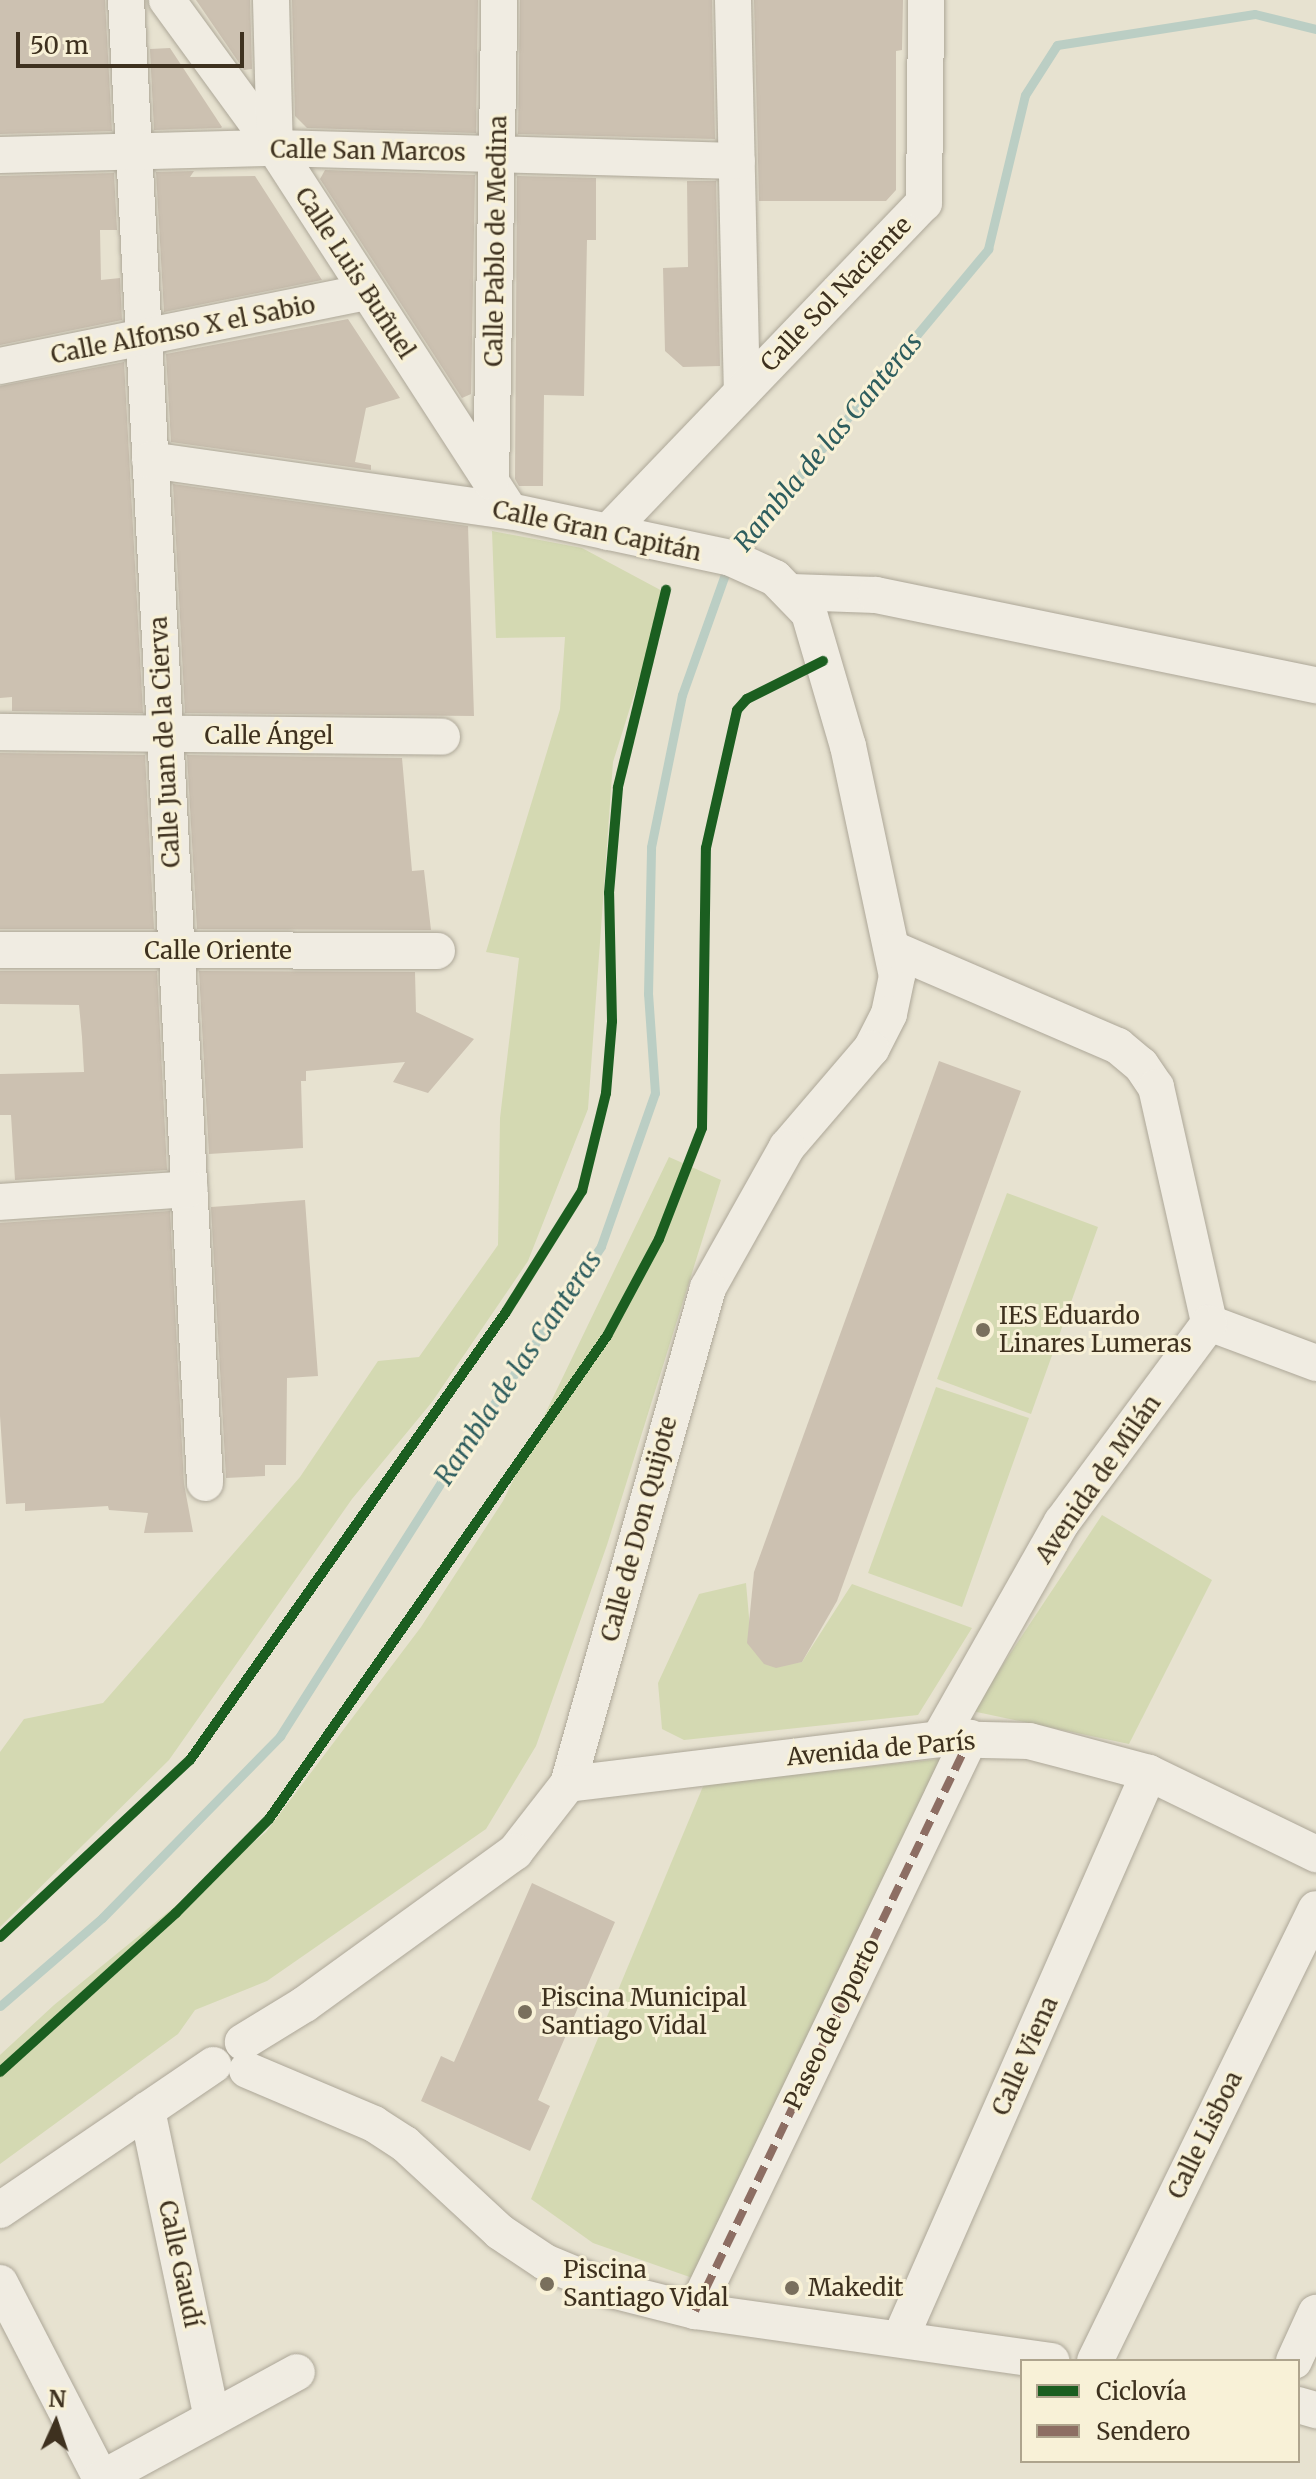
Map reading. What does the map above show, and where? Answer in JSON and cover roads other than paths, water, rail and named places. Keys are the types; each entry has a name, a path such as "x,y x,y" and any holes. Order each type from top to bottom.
{"street":[{"name":"Calle Juan de la Cierva","path":"126,0 205,1483"},
{"name":"Calle Luis Buñuel","path":"167,0 275,148 500,496"},
{"path":"271,0 275,148"},
{"name":"Calle Pablo de Medina","path":"499,0 500,496"},
{"path":"733,0 742,392"},
{"name":"Calle Sol Naciente","path":"608,532 924,203 926,0"},
{"name":"Calle San Marcos","path":"0,155 275,148 737,161"},
{"name":"Calle Alfonso X el Sabio","path":"0,366 366,292"},
{"name":"Calle Gran Capitán","path":"150,460 500,496 608,532 731,558 792,592 876,595 1316,685"},
{"name":"Calle de Don Quijote","path":"0,2210 147,2110 234,2059 515,1852 568,1784 708,1288 787,1147 871,1049 889,1014 897,976 887,912 825,667 809,613 792,592"},
{"name":"Calle Ángel","path":"0,732 442,737"},
{"path":"893,949 1118,1046 1141,1065 1156,1087 1209,1323 1316,1363"},
{"name":"Calle Oriente","path":"0,950 437,951"},
{"path":"0,1202 190,1189"},
{"name":"Avenida de Milán","path":"954,1738 1062,1522 1209,1323"},
{"name":"Avenida de París","path":"568,1784 954,1738 1029,1741 1149,1773 1316,1854"},
{"name":"Paseo de Oporto","path":"695,2311 954,1738"},
{"name":"Calle Viena","path":"900,2339 1149,1773"},
{"name":"Calle Lisboa","path":"1096,2359 1316,1909"},
{"path":"234,2059 374,2124 405,2144 500,2232 545,2262 612,2290 695,2311 1038,2359"},
{"name":"Calle Gaudí","path":"147,2110 212,2418"},
{"path":"0,2283 101,2479 297,2372"},
{"path":"1295,2359 1316,2313"}],"waterway":[{"name":"Rambla de las Canteras","path":"735,553 988,249 1025,95 1057,45 1255,14 1316,29"},
{"name":"Rambla de las Canteras","path":"0,2006 102,1918 280,1736 447,1473 601,1246 655,1093 648,994 651,847 682,695 728,566"}],"place":[{"name":"IES Eduardo Linares Lumeras","path":"983,1330"},
{"name":"Piscina Municipal Santiago Vidal","path":"525,2012"},
{"name":"Piscina Santiago Vidal","path":"547,2284"},
{"name":"Makedit","path":"792,2288"}]}
